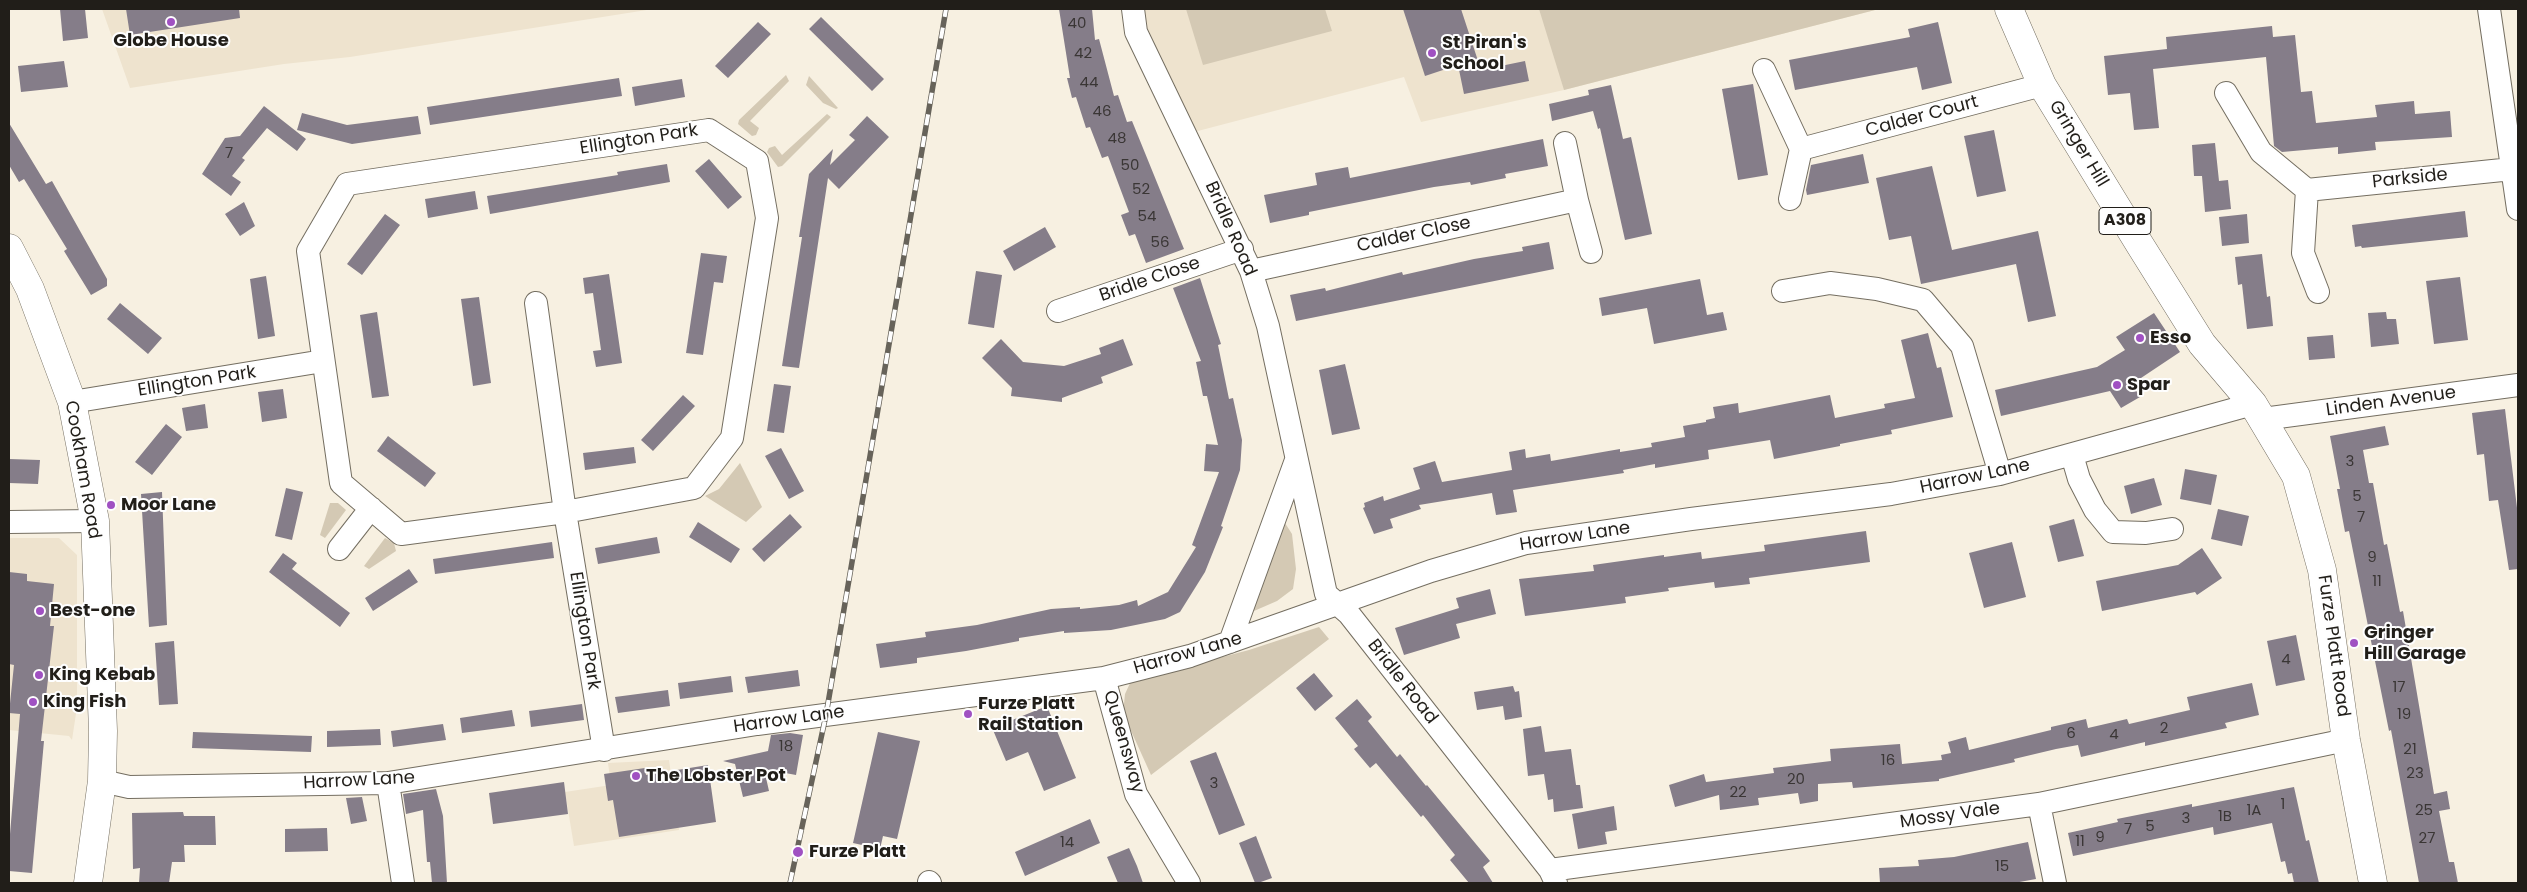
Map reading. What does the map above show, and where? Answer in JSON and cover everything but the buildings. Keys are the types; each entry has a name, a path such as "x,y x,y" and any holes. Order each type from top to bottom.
{"main road":[{"name":"Gringer Hill","path":"2009,9 2042,85 2202,344 2258,411"},
{"name":"Cookham Road","path":"9,248 30,289 72,402 95,521 103,731 102,781 88,883"},
{"name":"Furze Platt Road","path":"2258,411 2296,476 2322,570 2346,740 2373,883"}],"street":[{"name":"Bridle Road","path":"1133,9 1136,32 1251,271 1268,326 1326,594 1349,614 1553,877"},
{"path":"2489,9 2518,209"},
{"path":"1764,70 1801,149 1790,199"},
{"name":"Calder Court","path":"1801,149 2042,85"},
{"path":"2226,93 2260,152 2307,190 2302,253 2318,292"},
{"name":"Ellington Park","path":"709,130 757,160 767,218 732,438 694,488 565,512 400,534 341,483 323,361 308,251 324,205 347,184 709,130"},
{"path":"1565,143 1577,200 1591,252"},
{"name":"Parkside","path":"2307,190 2512,168"},
{"name":"Calder Close","path":"1251,271 1577,200"},
{"name":"Bridle Close","path":"1058,311 1242,249"},
{"path":"1783,291 1830,282 1877,289 1923,300 1962,346 2000,474"},
{"name":"Ellington Park","path":"536,303 565,512 604,750"},
{"name":"Ellington Park","path":"72,402 323,361"},
{"name":"Linden Avenue","path":"2258,411 2518,385"},
{"name":"Harrow Lane","path":"102,781 129,787 388,783 604,750 757,724 1104,678 1190,656 1338,606 1430,571 1526,543 1691,518 1891,494 2000,474 2258,411"},
{"path":"2072,455 2094,510 2113,532 2146,533 2172,530"},
{"path":"1230,642 1296,460"},
{"path":"339,549 371,508"},
{"path":"9,522 95,521"},
{"name":"Queensway","path":"1104,678 1136,794 1189,883"},
{"name":"Mossy Vale","path":"1553,877 2039,804 2346,740"},
{"path":"388,783 403,883"},
{"path":"2039,804 2055,883"}],"shaded area":[{"path":"102,9 653,9 350,57 284,64 130,88"},
{"name":"St Piran's School","path":"1140,9 1879,9 1564,90 1421,122 1404,77 1194,132 1143,29"},
{"path":"1186,9 1325,9 1332,31 1203,65"},
{"path":"1539,9 1879,9 1564,90"},
{"path":"786,75 789,81 750,121 759,128 756,135 752,136 738,124 739,120"},
{"path":"809,76 838,108 836,109 823,103 806,85"},
{"path":"827,114 831,117 782,166 778,167 767,152 769,148 775,146 782,155"},
{"path":"740,463 762,507 746,522 705,496 719,489"},
{"path":"330,503 338,503 346,510 325,538 320,535"},
{"path":"1285,523 1292,534 1296,569 1293,589 1277,601 1254,611 1244,610"},
{"path":"9,538 59,538 77,555 77,707 72,740 69,736 9,730"},
{"path":"385,538 394,543 396,551 369,569 364,566"},
{"path":"1319,627 1329,639 1151,775 1123,713 1125,694 1131,681 1249,650"},
{"path":"669,760 679,830 574,846 565,792 611,785 608,763"}],"railway":[{"path":"790,883 826,715 946,9"}],"place":[{"name":"Globe House","path":"171,22"},
{"name":"St Piran's School","path":"1432,53"},
{"name":"Esso","path":"2140,338"},
{"name":"Spar","path":"2117,385"},
{"name":"Moor Lane","path":"111,505"},
{"name":"Best-one","path":"40,611"},
{"name":"Gringer Hill Garage","path":"2354,643"},
{"name":"King Kebab","path":"39,675"},
{"name":"King Fish","path":"33,702"},
{"name":"Furze Platt Rail Station","path":"968,714"},
{"name":"The Lobster Pot","path":"636,776"},
{"name":"Furze Platt","path":"798,852"}]}
